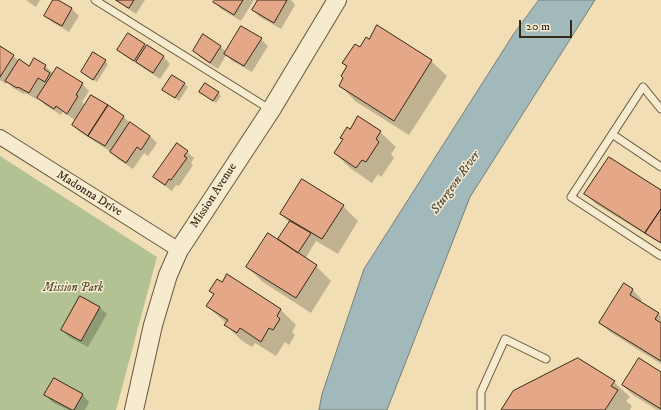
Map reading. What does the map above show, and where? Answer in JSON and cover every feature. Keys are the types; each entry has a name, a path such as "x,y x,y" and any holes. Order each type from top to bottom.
{"street":[{"name":"Mission Avenue","path":"140,407 153,325 168,275 179,250 271,110 337,0"},
{"name":"Madonna Drive","path":"0,137 179,250"}],"lane":[{"path":"95,0 271,110"},
{"path":"661,109 643,87 571,197 661,256"},
{"path":"612,134 661,167"},
{"path":"481,410 481,392 505,339 546,359"}],"green space":[{"name":"Mission Park","path":"0,156 157,257 116,410 0,410"}],"water":[{"name":"Sturgeon River","path":"539,0 595,0 470,197 387,410 319,410 322,394 364,269 513,35"}],"building":[{"path":"53,0 58,0 72,8 62,26 44,16"},
{"path":"116,0 134,0 129,8"},
{"path":"215,0 243,0 234,15 213,2"},
{"path":"258,0 287,0 274,23 252,10"},
{"path":"377,25 432,60 394,121 339,86 343,78 341,76 347,66 342,63 355,44 360,47 366,37 369,39"},
{"path":"241,26 262,38 244,66 224,54"},
{"path":"128,33 145,44 134,61 117,50"},
{"path":"203,34 221,46 210,63 193,51"},
{"path":"147,45 164,56 153,73 136,62"},
{"path":"0,46 14,55 0,77"},
{"path":"93,52 106,60 93,80 81,72"},
{"path":"34,58 46,65 44,69 50,73 45,82 38,78 29,93 5,81 19,59 29,66"},
{"path":"57,67 83,83 76,95 78,96 67,114 56,106 54,109 37,98"},
{"path":"172,75 185,83 175,98 162,90"},
{"path":"205,83 219,92 213,101 199,92"},
{"path":"91,95 108,105 88,136 72,125"},
{"path":"108,105 124,116 105,146 88,136"},
{"path":"358,116 381,131 376,139 379,142 366,162 362,160 356,168 334,153 343,139 340,138 347,127 350,129"},
{"path":"130,122 150,136 141,150 137,147 126,163 110,152"},
{"path":"177,143 188,151 184,156 187,158 171,180 169,179 165,185 153,177"},
{"path":"609,157 661,190 661,209 645,233 584,194"},
{"path":"302,179 344,205 322,239 280,214"},
{"path":"661,209 661,243 645,233"},
{"path":"290,221 311,233 298,253 278,239"},
{"path":"268,233 317,265 296,298 246,267"},
{"path":"227,274 281,309 277,316 280,319 273,330 269,328 261,342 240,328 237,333 224,325 228,320 206,306 214,294 209,291 217,279 222,282"},
{"path":"624,283 633,289 630,295 659,313 655,319 661,323 661,361 599,323"},
{"path":"80,296 100,307 81,341 61,330"},
{"path":"578,358 615,381 611,386 618,390 605,410 501,410 513,391"},
{"path":"639,358 661,372 661,409 622,385"},
{"path":"54,378 83,394 74,410 44,395"}]}
